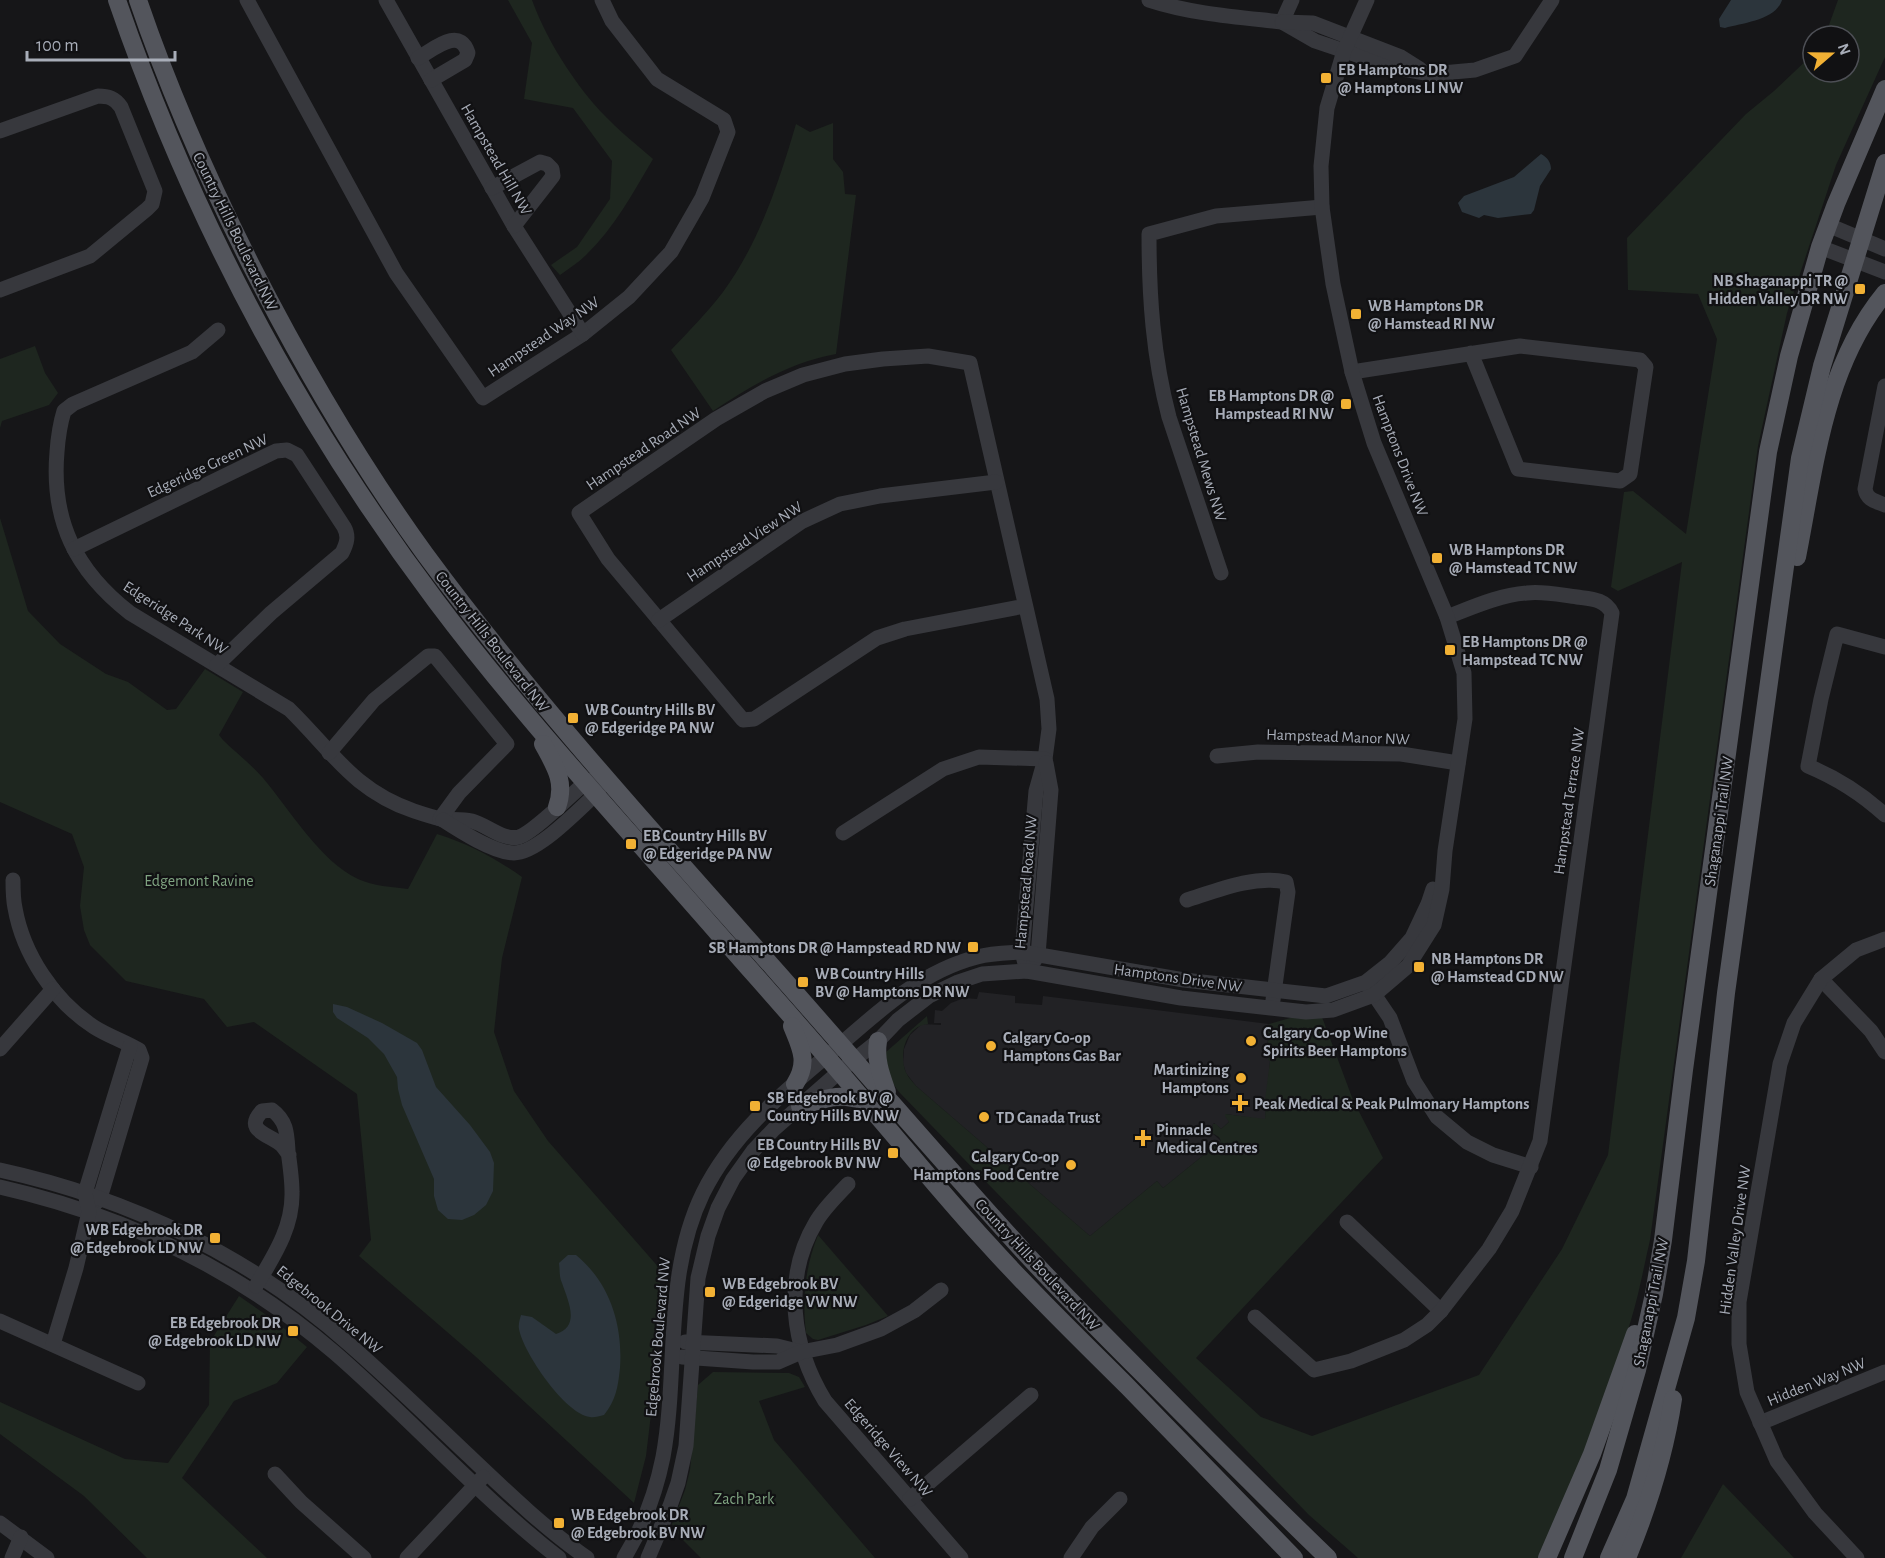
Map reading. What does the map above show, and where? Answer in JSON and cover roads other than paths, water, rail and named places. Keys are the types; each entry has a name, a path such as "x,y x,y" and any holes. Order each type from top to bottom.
{"main road":[{"name":"Country Hills Boulevard NW","path":"117,0 158,111 185,174 235,277 299,396 354,486 466,641 531,721 999,1256 1294,1558"},
{"name":"Country Hills Boulevard NW","path":"138,0 153,45 197,153 268,299 334,417 400,518 453,591 540,701 891,1102 1046,1275 1321,1552"},
{"name":"Shaganappi Trail NW","path":"1573,1558 1608,1470 1637,1370 1654,1294 1768,452 1789,356 1820,247 1885,89"},
{"path":"1883,168 1885,199"},
{"name":"Shaganappi Trail NW","path":"1609,1558 1635,1499 1686,1318 1696,1261 1726,993 1800,458 1822,366 1883,168"},
{"path":"1777,626 1787,609 1817,455 1838,374 1857,333 1885,294"},
{"path":"531,721 561,782 557,807"},
{"path":"786,1011 800,1043 803,1058 800,1076 795,1084"},
{"path":"878,1041 876,1052 878,1066 891,1102"},
{"path":"800,1106 838,1096 850,1096 864,1101"},
{"path":"1547,1558 1592,1454 1626,1363 1663,1240"},
{"path":"1628,1558 1642,1521 1670,1423 1686,1318"},
{"path":"1217,1478 1239,1512 1277,1558"},
{"path":"1321,1552 1345,1558"}],"street":[{"name":"Hampstead Way NW","path":"247,0 396,273 483,398 583,334 629,297 671,252 702,198 728,132 724,120 657,79 612,21 602,0"},
{"name":"Hampstead Hill NW","path":"386,0 514,226 583,334"},
{"path":"1149,0 1172,7 1223,15 1313,23 1346,44 1401,57 1431,75 1475,70 1515,56 1552,0"},
{"path":"1282,22 1292,0"},
{"name":"Hamptons Drive NW","path":"839,1072 929,996 958,982 982,974 1027,971 1181,998 1306,1012 1333,1010 1370,988 1412,938 1428,904 1445,852 1465,719 1464,673 1447,617 1374,443 1352,372 1333,284 1322,207 1321,166 1327,108 1346,44 1367,0"},
{"path":"418,58 452,39 459,40 465,45 468,53 465,60 431,80"},
{"path":"0,131 98,96 111,98 121,107 155,191 152,204 147,209 90,256 0,290"},
{"path":"492,188 540,162 552,169 553,176 514,226"},
{"name":"Hampstead Mews NW","path":"1221,573 1162,391 1151,317 1149,234 1216,216 1322,207"},
{"path":"1828,225 1885,249"},
{"path":"1820,247 1885,272"},
{"name":"Edgeridge Park NW","path":"218,330 192,352 73,404 64,411 56,461 57,495 63,524 85,569 113,600 130,613 289,709 328,753 354,778 373,792 398,805 440,819 467,836 505,852 520,852 537,846 591,788"},
{"path":"1352,372 1471,353 1520,346 1640,360 1646,367 1630,474 1620,481 1518,469 1471,353"},
{"name":"Hampstead Road NW","path":"1025,606 905,629 877,638 754,719 743,720 608,559 579,513 716,419 765,391 794,379 845,364 883,359 928,356 970,363 1047,699 1049,729 1045,759 1036,791 1022,952 1027,971"},
{"path":"1885,386 1865,489 1866,495 1871,500 1885,504"},
{"name":"Edgeridge Green NW","path":"74,549 276,451 287,450 297,455 344,527 348,536 346,547 342,553 270,613 217,665"},
{"name":"Hampstead View NW","path":"659,620 801,522 840,504 880,496 996,482"},
{"name":"Hampstead Terrace NW","path":"1255,1317 1314,1370 1351,1361 1404,1340 1427,1325 1441,1311 1489,1249 1512,1211 1540,1141 1612,613 1602,601 1552,593 1527,593 1497,598 1447,617"},
{"path":"1885,647 1837,634 1808,766 1830,775 1866,798 1885,815"},
{"path":"328,753 374,700 428,656 435,656 507,744 459,793 440,819"},
{"name":"Hampstead Manor NW","path":"1217,756 1258,752 1401,754 1458,764"},
{"path":"843,833 943,769 979,757 1045,759"},
{"name":"Hampstead Road NW","path":"1027,971 1038,955 1051,790 1045,759"},
{"name":"Edgeridge Park NW","path":"440,819 472,821 507,837 516,837 529,832 557,807 606,777"},
{"path":"1187,900 1241,884 1273,879 1286,882 1288,892 1273,1008"},
{"path":"13,880 14,906 19,927 32,958 53,990 86,1022 130,1046 114,1125 92,1195 76,1268 53,1344"},
{"name":"Hidden Valley Drive NW","path":"1857,1558 1815,1513 1777,1461 1747,1392 1739,1344 1739,1302 1780,1064 1794,1023 1821,979 1856,950 1885,939"},
{"name":"Hamptons Drive NW","path":"826,1056 885,1006 921,980 978,956 1022,952 1184,980 1326,996 1370,988"},
{"path":"1821,979 1871,1031 1885,1052"},
{"path":"1370,988 1390,1018 1414,1081 1437,1117 1467,1142 1493,1155 1530,1167"},
{"path":"0,1049 53,990"},
{"name":"Edgebrook Boulevard NW","path":"624,1558 640,1527 658,1478 664,1445 679,1273 682,1255 703,1194 720,1163 756,1118 826,1056"},
{"path":"648,1558 678,1483 686,1446 700,1268 718,1208 733,1179 753,1152 774,1129 839,1072"},
{"path":"253,1292 278,1250 289,1221 292,1192 289,1155"},
{"name":"Edgebrook Drive NW","path":"0,1170 92,1195 160,1222 261,1277 312,1313 349,1344 533,1516 587,1558"},
{"name":"Edgeridge View NW","path":"848,1184 816,1222 801,1255 794,1303 801,1352 809,1374 825,1401 961,1558"},
{"name":"Edgebrook Drive NW","path":"0,1187 53,1200 162,1241 219,1270 253,1292 334,1352 510,1518 559,1558"},
{"path":"1347,1222 1441,1311"},
{"path":"673,1349 692,1350 753,1362 778,1362 801,1352 837,1345 881,1329 914,1311 940,1290"},
{"path":"0,1321 138,1383"},
{"name":"Hidden Way NW","path":"1760,1423 1885,1372"},
{"path":"910,1499 1031,1395"},
{"path":"407,1558 487,1473"},
{"path":"275,1474 301,1502 364,1558"},
{"path":"1071,1558 1087,1534 1120,1499"},
{"path":"0,1523 47,1558"},
{"path":"12,1558 21,1537"}],"place":[{"name":"EB Hamptons DR @ Hamptons LI NW","path":"1326,78"},
{"name":"NB Shaganappi TR @ Hidden Valley DR NW","path":"1860,289"},
{"name":"WB Hamptons DR @ Hamstead RI NW","path":"1356,314"},
{"name":"EB Hamptons DR @ Hampstead RI NW","path":"1346,404"},
{"name":"WB Hamptons DR @ Hamstead TC NW","path":"1437,558"},
{"name":"EB Hamptons DR @ Hampstead TC NW","path":"1450,650"},
{"name":"WB Country Hills BV @ Edgeridge PA NW","path":"573,718"},
{"name":"EB Country Hills BV @ Edgeridge PA NW","path":"631,844"},
{"name":"SB Hamptons DR @ Hampstead RD NW","path":"973,947"},
{"name":"NB Hamptons DR @ Hamstead GD NW","path":"1419,967"},
{"name":"WB Country Hills BV @ Hamptons DR NW","path":"803,982"},
{"name":"Calgary Co-op Wine Spirits Beer Hamptons","path":"1251,1041"},
{"name":"Calgary Co-op Hamptons Gas Bar","path":"991,1046"},
{"name":"Martinizing Hamptons","path":"1241,1078"},
{"name":"Peak Medical & Peak Pulmonary Hamptons","path":"1240,1103"},
{"name":"SB Edgebrook BV @ Country Hills BV NW","path":"755,1106"},
{"name":"TD Canada Trust","path":"984,1117"},
{"name":"Pinnacle Medical Centres","path":"1143,1138"},
{"name":"EB Country Hills BV @ Edgebrook BV NW","path":"893,1153"},
{"name":"Calgary Co-op Hamptons Food Centre","path":"1071,1165"},
{"name":"WB Edgebrook DR @ Edgebrook LD NW","path":"215,1238"},
{"name":"WB Edgebrook BV @ Edgeridge VW NW","path":"710,1292"},
{"name":"EB Edgebrook DR @ Edgebrook LD NW","path":"293,1331"},
{"name":"WB Edgebrook DR @ Edgebrook BV NW","path":"559,1523"}],"park label":[{"name":"Edgemont Ravine","path":"199,880"},
{"name":"Zach Park","path":"744,1498"}]}
